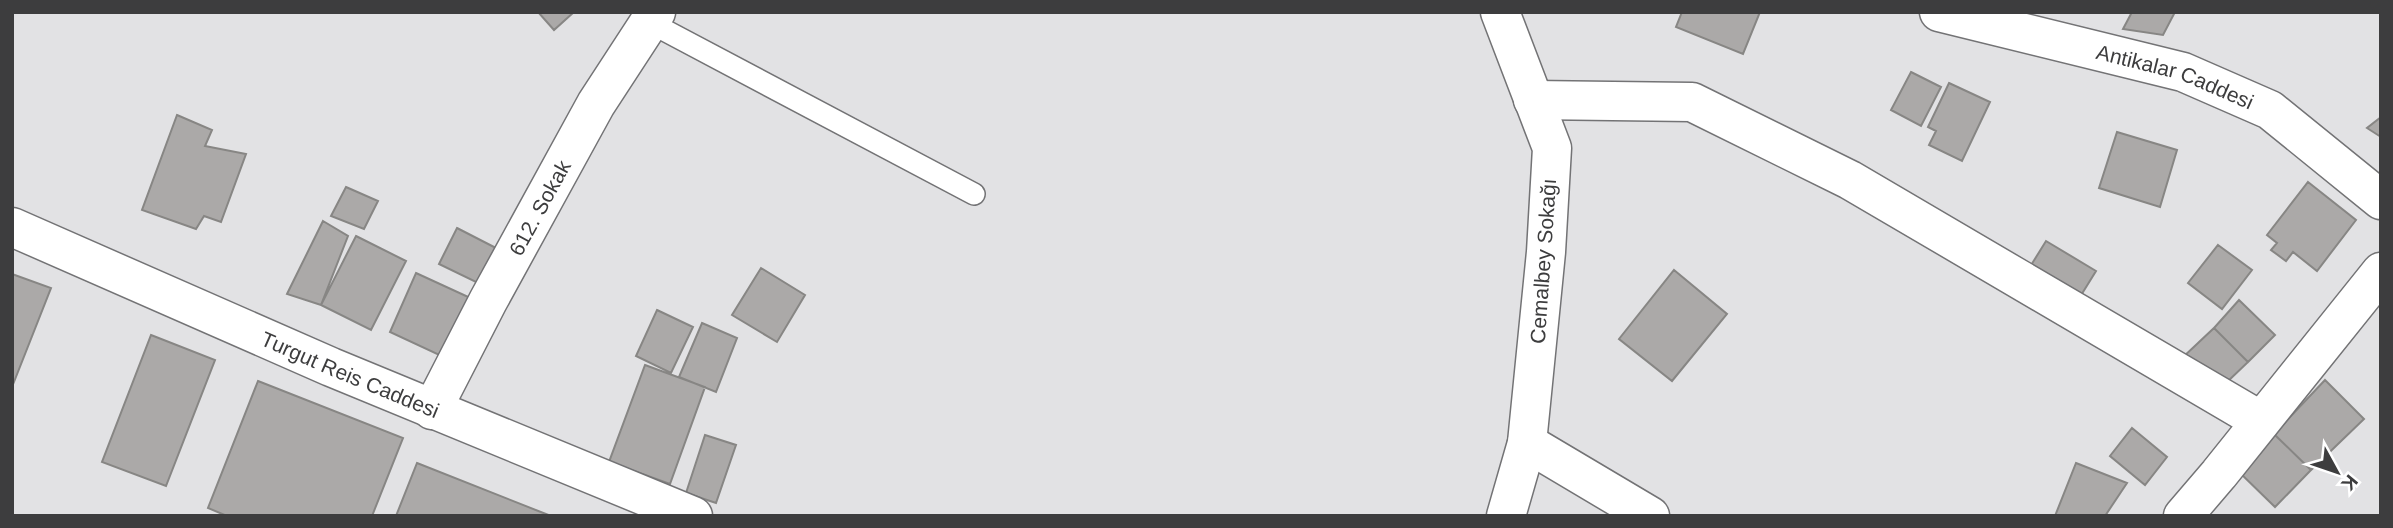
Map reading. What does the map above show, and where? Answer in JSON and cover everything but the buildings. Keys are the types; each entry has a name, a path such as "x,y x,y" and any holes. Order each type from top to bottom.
{"street":[{"name":"Cemalbey Sokağı","path":"1500,12 1552,148 1546,252 1527,443 1506,516"},
{"name":"Antikalar Caddesi","path":"1939,12 2183,72 2270,110 2381,200"},
{"name":"612. Sokak","path":"432,410 590,115 653,17"},
{"path":"1533,100 1692,102 1850,180 2261,421"},
{"name":"Turgut Reis Caddesi","path":"12,227 432,410 693,516"},
{"path":"2183,516 2381,272"},
{"path":"1527,443 1650,516"}],"lane":[{"path":"653,17 974,194"}]}
